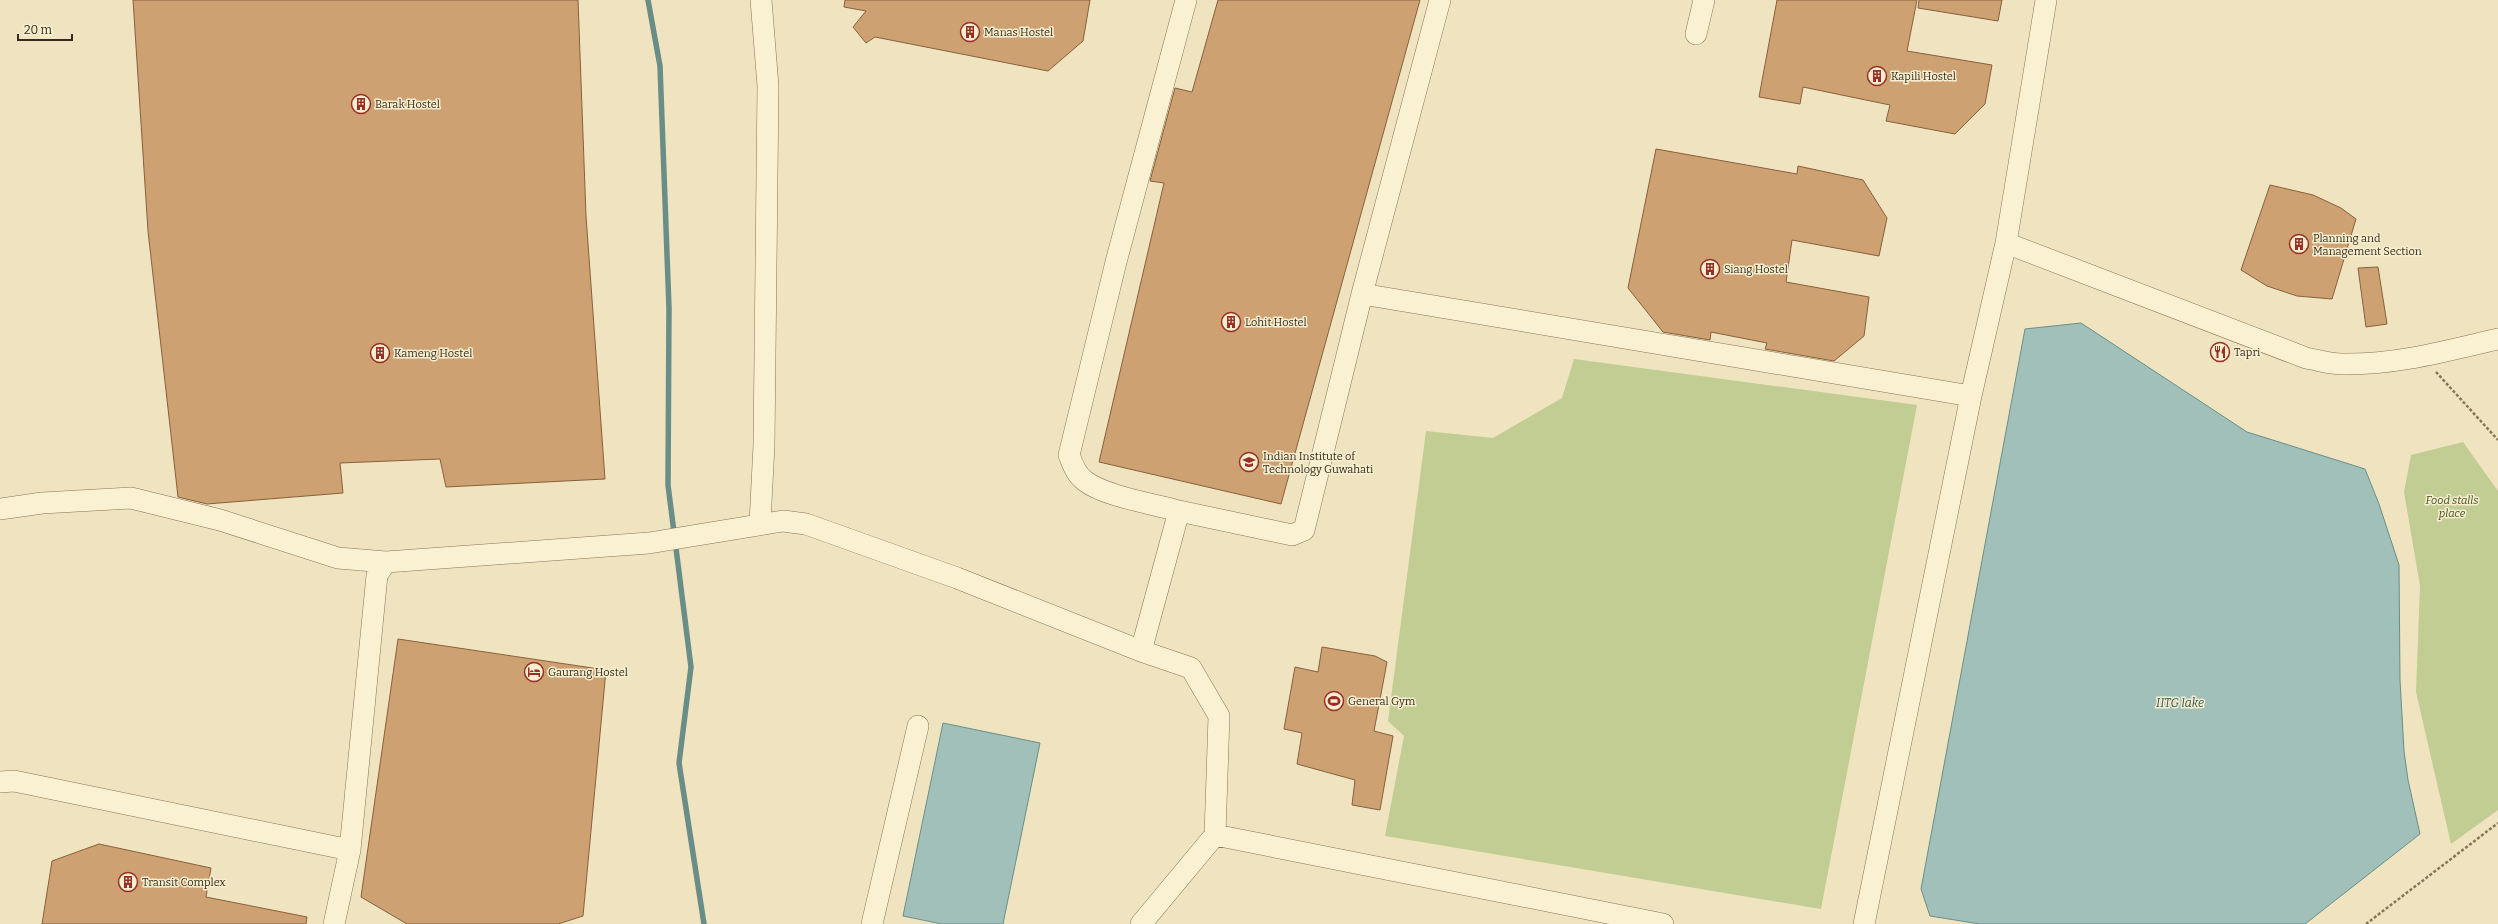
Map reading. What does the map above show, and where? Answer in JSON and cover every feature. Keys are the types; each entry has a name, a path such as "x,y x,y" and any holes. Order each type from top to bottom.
{"street":[{"path":"760,523 764,445 768,86 761,0"},
{"path":"1186,0 1116,262 1069,455 1074,470 1084,481 1098,489 1179,511 1292,535 1304,530 1362,294 1440,0"},
{"path":"1696,34 1704,0"},
{"path":"1864,924 1971,396 2006,243 2046,0"},
{"path":"2006,243 2306,358 2340,364 2380,363 2422,357 2498,339"},
{"path":"1362,294 1971,396"},
{"path":"0,509 42,503 131,498 220,520 338,558 386,562 649,543 718,533 760,523 783,521 806,524 956,578 1191,668 1219,716 1215,835 1141,924"},
{"path":"1141,650 1179,511"},
{"path":"334,924 350,850 377,575 386,562"},
{"path":"872,924 918,726"},
{"path":"0,782 14,781 350,850"},
{"path":"1215,835 1663,924"}],"path":[{"path":"2422,357 2498,440"},
{"path":"2366,924 2498,823"}],"green space":[{"path":"1574,359 1917,405 1821,909 1385,836 1404,736 1388,721 1426,431 1493,438 1562,398"},
{"name":"Food stalls place","path":"2463,442 2498,491 2498,810 2451,844 2416,692 2420,586 2404,492 2411,455"}],"water":[{"name":"IITG lake","path":"2081,323 2247,432 2365,469 2379,504 2399,565 2400,680 2404,751 2408,780 2420,834 2305,924 1980,924 1930,916 1921,889 2025,329"},
{"path":"943,723 1040,743 1003,924 942,924 903,916"}],"building":[{"path":"133,0 578,0 586,216 605,479 446,487 440,459 340,463 343,493 207,504 178,497 148,231"},
{"name":"Manas Hostel","path":"845,0 1090,0 1083,41 1048,71 875,37 866,43 853,27 866,11 844,7"},
{"name":"Lohit Hostel","path":"1218,0 1420,0 1281,504 1099,462 1164,183 1150,181 1175,88 1192,92"},
{"name":"Kapili Hostel","path":"1777,0 1917,0 1907,51 1992,65 1985,104 1955,134 1886,121 1890,105 1803,87 1800,104 1759,97"},
{"path":"1919,0 2002,0 1998,21 1918,8"},
{"name":"Siang Hostel","path":"1656,149 1797,174 1798,166 1863,180 1887,218 1879,256 1792,240 1786,282 1869,297 1864,336 1834,361 1765,349 1767,343 1711,332 1710,340 1663,332 1628,288"},
{"name":"Planning and Management Section","path":"2270,185 2313,195 2341,208 2356,219 2332,299 2297,296 2267,286 2241,270"},
{"path":"2378,267 2387,324 2366,327 2358,268"},
{"name":"Gaurang Hostel","path":"398,639 606,670 583,916 558,924 407,924 361,897"},
{"name":"General Gym","path":"1322,647 1375,656 1387,662 1374,731 1393,736 1380,810 1352,805 1355,780 1297,764 1302,733 1284,729 1295,667 1318,672"},
{"name":"Transit Complex","path":"99,844 211,868 206,897 307,917 306,924 42,924 52,861"}],"waterway":[{"path":"648,0 660,66 669,308 668,485 691,667 679,763 704,924"}],"place":[{"name":"Manas Hostel","path":"970,32"},
{"name":"Kapili Hostel","path":"1877,76"},
{"name":"Barak Hostel","path":"361,104"},
{"name":"Planning and Management Section","path":"2299,244"},
{"name":"Siang Hostel","path":"1710,269"},
{"name":"Lohit Hostel","path":"1231,322"},
{"name":"Tapri","path":"2220,352"},
{"name":"Kameng Hostel","path":"380,353"},
{"name":"Indian Institute of Technology Guwahati","path":"1249,462"},
{"name":"Gaurang Hostel","path":"534,672"},
{"name":"General Gym","path":"1334,701"},
{"name":"Transit Complex","path":"128,882"}]}
